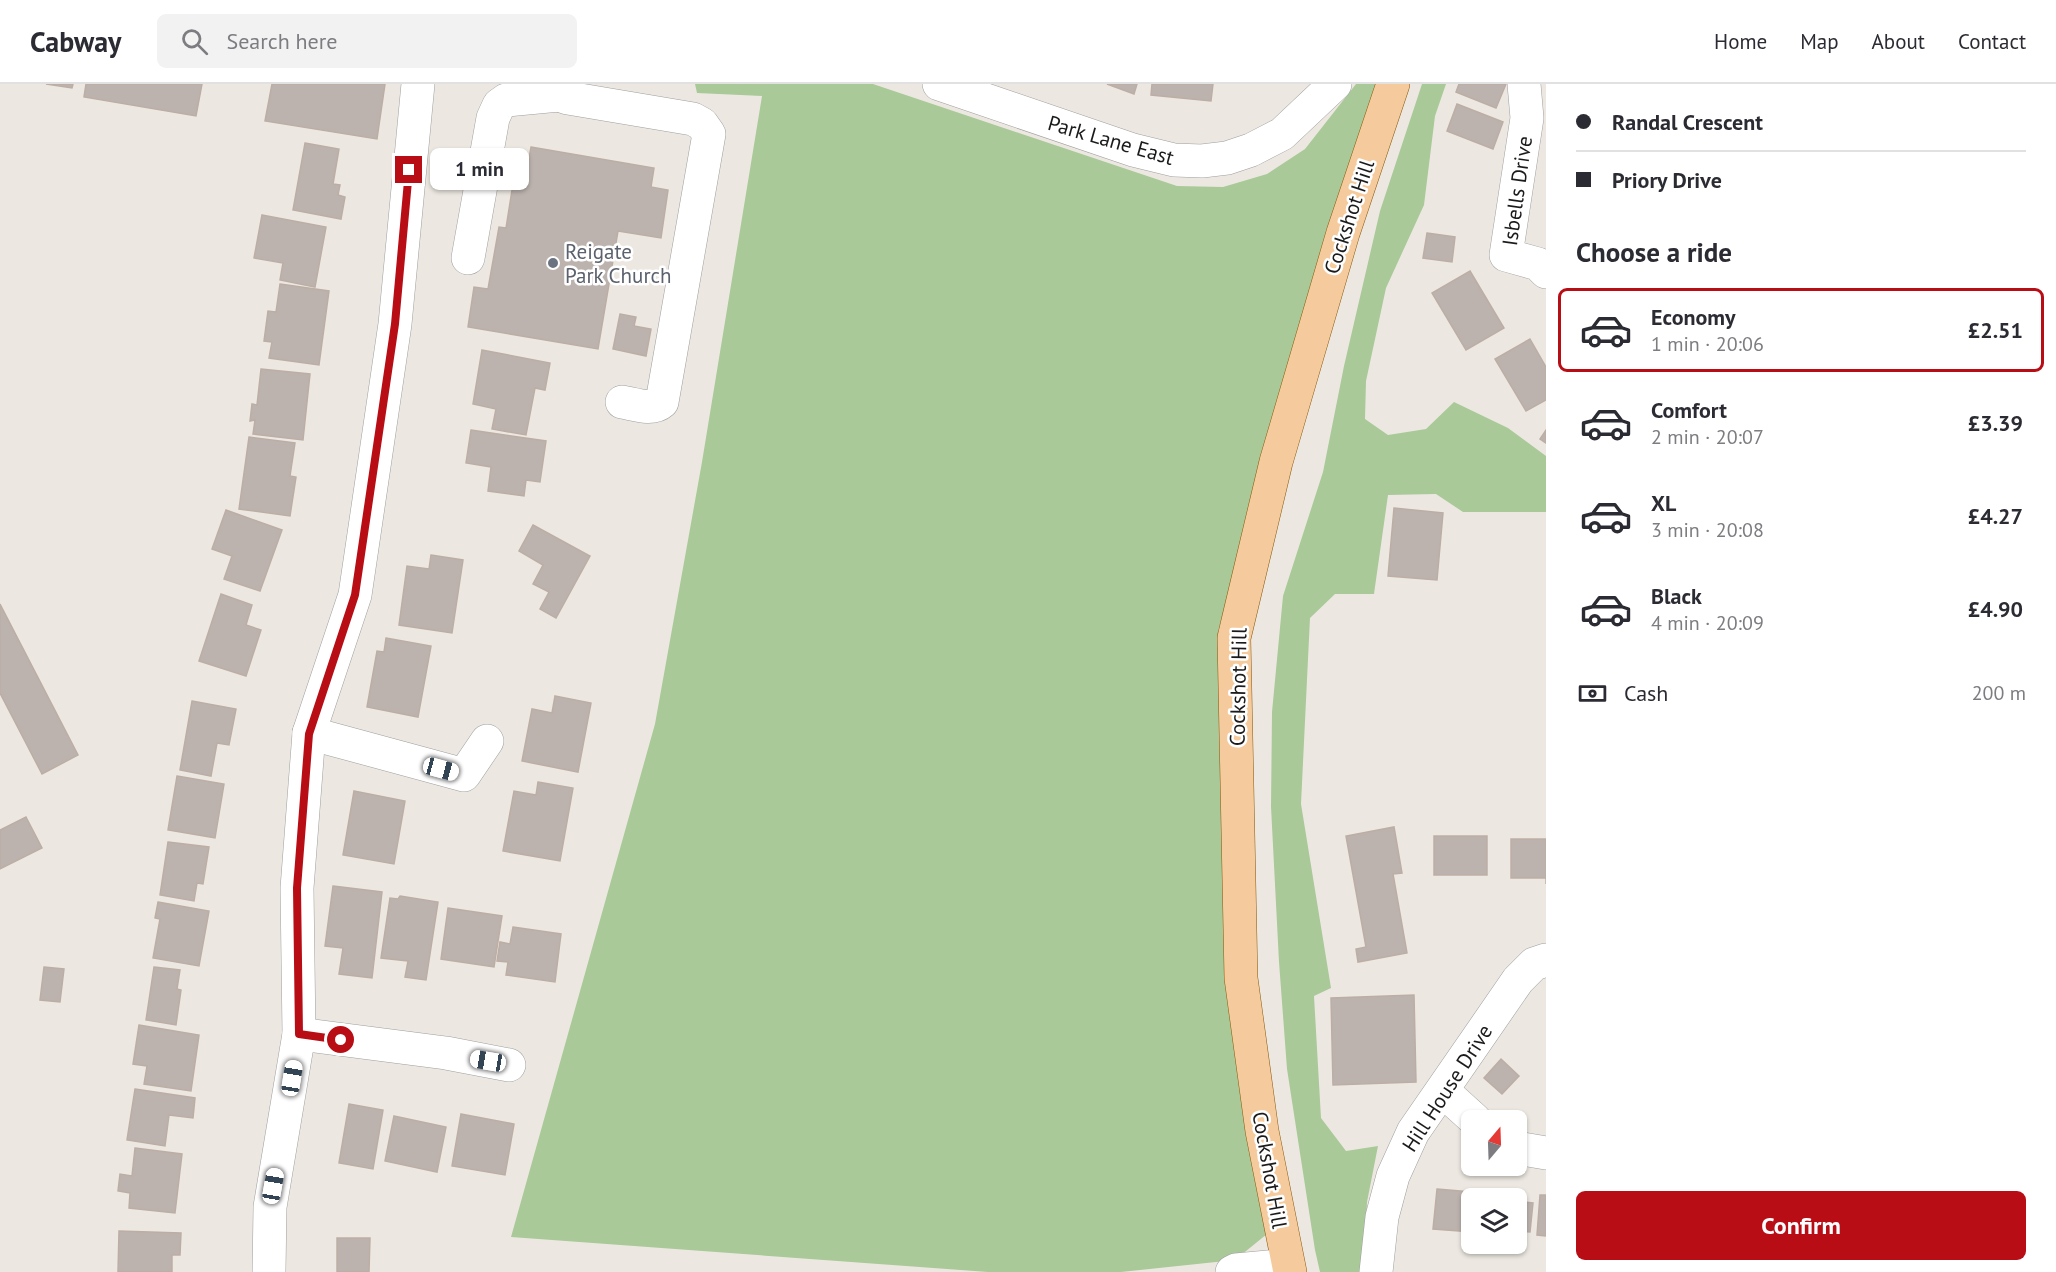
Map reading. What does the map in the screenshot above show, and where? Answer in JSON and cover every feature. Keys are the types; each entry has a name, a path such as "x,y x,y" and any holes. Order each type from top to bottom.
{"main road":[{"name":"Cockshot Hill","path":"1289,1268 1262,1131 1241,978 1234,638 1276,462 1343,233 1393,84"}],"street":[{"path":"269,1272 270,1207 299,1034 297,888 309,734 355,595 395,324 418,84"},
{"name":"Park Lane East","path":"939,84 1133,150 1174,160 1202,161 1227,158 1243,153 1282,134 1335,84"},
{"name":"Isbells Drive","path":"1524,84 1527,118 1506,255 1538,264 1546,272"},
{"path":"468,258 493,118 499,105 506,100 557,89 568,98 693,119 702,124 709,134 662,402 651,407 622,402"},
{"path":"309,734 469,788 487,741"},
{"name":"Hill House Drive","path":"1377,1272 1382,1217 1393,1176 1413,1132 1518,980 1534,964 1546,960"},
{"path":"299,1034 446,1053 509,1065"},
{"path":"1443,1091 1464,1110"},
{"path":"1527,1150 1546,1154"},
{"path":"1232,1272 1289,1268"}],"green space":[{"path":"695,84 873,84 1177,186 1223,187 1267,174 1305,149 1356,84 1384,84 1334,220 1218,631 1225,942 1267,1234 1235,1260 1121,1272 988,1272 511,1237 655,724 702,462 762,96 697,93"},
{"path":"1422,84 1446,84 1435,116 1424,205 1386,288 1366,381 1365,419 1388,435 1426,429 1454,402 1508,428 1546,456 1546,512 1463,512 1436,494 1388,495 1374,594 1335,594 1310,618 1301,804 1331,988 1314,996 1321,1118 1346,1151 1378,1146 1367,1202 1364,1272 1320,1272 1287,1069 1271,807 1272,712 1283,596 1323,472 1344,366 1380,211"}],"building":[{"path":"46,84 73,84 72,88"},
{"path":"86,84 202,84 196,116 84,97"},
{"path":"272,84 385,84 377,139 265,121"},
{"path":"1107,84 1137,84 1134,94"},
{"path":"1152,84 1213,84 1211,101 1151,95"},
{"path":"1459,84 1506,84 1496,108 1456,92"},
{"path":"1457,104 1503,122 1493,149 1447,131"},
{"path":"305,143 339,149 333,184 340,185 338,195 345,197 341,219 293,210"},
{"name":"Reigate Park Church","path":"531,147 654,168 651,187 668,190 661,238 618,231 598,349 468,327 474,287 488,289 499,227 506,228 513,184 524,186"},
{"path":"262,215 326,227 315,287 280,280 283,263 254,258"},
{"path":"1427,233 1455,237 1452,262 1423,258"},
{"path":"1470,271 1504,328 1466,350 1432,293"},
{"path":"280,284 329,291 319,365 269,358 272,342 264,341 268,311 276,312"},
{"path":"620,314 636,317 634,326 651,329 646,356 613,349"},
{"path":"1530,339 1546,367 1546,400 1526,411 1495,359"},
{"path":"482,350 550,363 545,390 535,388 526,435 492,429 496,409 473,404"},
{"path":"261,369 310,374 303,440 253,434 255,420 250,421 252,404 257,405"},
{"path":"471,430 546,441 540,482 526,480 524,496 488,491 491,467 466,463"},
{"path":"1546,430 1546,443 1540,439"},
{"path":"249,437 295,443 290,476 296,477 290,516 239,509"},
{"path":"1394,508 1443,513 1437,580 1388,576"},
{"path":"226,510 282,530 260,591 224,579 232,556 212,549"},
{"path":"533,525 590,556 556,618 540,609 549,592 533,584 543,565 519,551"},
{"path":"431,555 463,560 452,633 399,625 407,566 429,569"},
{"path":"221,594 252,605 246,625 261,630 246,676 199,661"},
{"path":"0,604 78,755 42,774 0,693"},
{"path":"386,638 431,646 418,717 367,707 377,651 384,652"},
{"path":"555,696 591,703 578,772 522,761 532,709 552,713"},
{"path":"192,701 236,709 229,745 217,743 211,776 180,770"},
{"path":"177,776 224,784 215,838 168,830"},
{"path":"538,782 573,788 560,861 503,851 514,791 536,795"},
{"path":"354,791 405,801 394,864 343,855"},
{"path":"26,817 42,848 0,869 0,830"},
{"path":"1394,827 1402,873 1393,874 1407,953 1358,962 1356,949 1366,947 1346,836"},
{"path":"1434,836 1487,836 1487,875 1434,875"},
{"path":"1511,839 1546,839 1546,878 1511,878"},
{"path":"168,842 209,847 203,884 197,883 194,901 160,895"},
{"path":"333,886 382,892 372,978 339,974 343,948 325,946"},
{"path":"400,896 438,902 426,980 405,977 408,961 381,958 390,898 398,899"},
{"path":"158,902 209,911 199,966 153,958 160,919 155,918"},
{"path":"448,908 502,916 494,967 441,959"},
{"path":"513,927 561,934 555,982 506,975 508,962 497,961 500,942 510,944"},
{"path":"44,967 64,969 60,1002 40,1000"},
{"path":"154,967 180,970 177,989 181,990 176,1025 146,1020"},
{"path":"1414,995 1416,1082 1333,1085 1331,998"},
{"path":"139,1025 199,1035 191,1091 144,1084 147,1066 133,1064"},
{"path":"1501,1059 1519,1076 1502,1094 1484,1078"},
{"path":"135,1089 195,1098 193,1118 169,1115 165,1146 127,1140"},
{"path":"349,1104 383,1110 373,1169 339,1163"},
{"path":"461,1114 514,1124 505,1175 452,1166"},
{"path":"394,1116 446,1127 437,1172 385,1161"},
{"path":"135,1148 182,1154 175,1213 129,1208 130,1193 118,1191 120,1174 132,1176"},
{"path":"1437,1189 1461,1191 1461,1231 1433,1229"},
{"path":"1540,1195 1546,1195 1546,1236 1537,1235"},
{"path":"1527,1202 1533,1203 1530,1232 1527,1232"},
{"path":"119,1231 181,1233 180,1255 172,1255 172,1272 118,1272"},
{"path":"337,1238 370,1238 369,1272 337,1272"}],"place":[{"name":"Reigate Park Church","path":"553,263"}],"route":[{"path":"341,1040 299,1034 297,888 309,734 355,595 395,324 409,170"}]}
